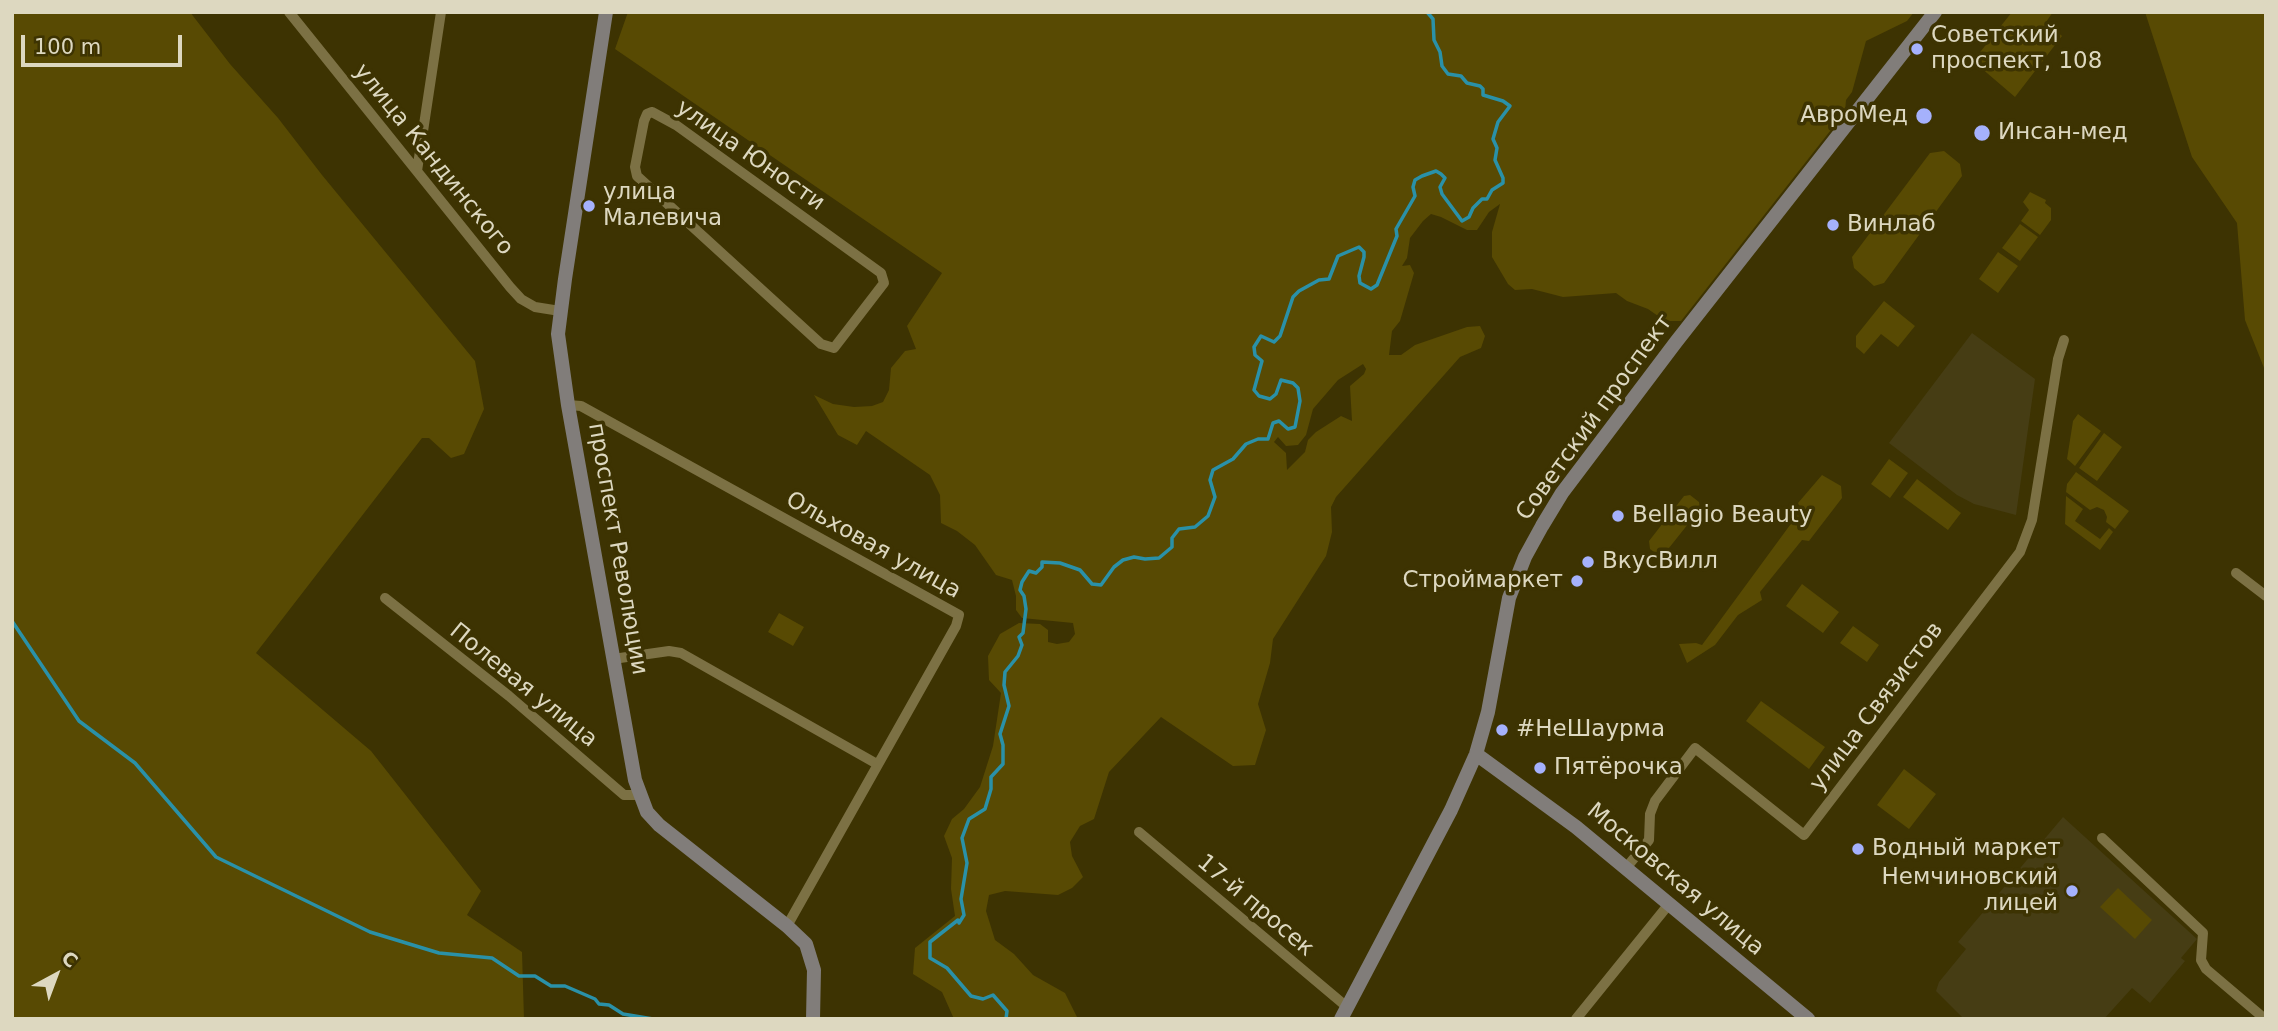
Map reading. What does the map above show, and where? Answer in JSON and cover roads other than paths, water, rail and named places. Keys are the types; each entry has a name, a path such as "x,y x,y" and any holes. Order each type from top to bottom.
{"street":[{"name":"улица Кандинского","path":"289,12 521,299 535,307 560,311"},
{"path":"417,171 441,12"},
{"name":"проспект Революции","path":"606,12 558,334 568,405 639,795 647,812 659,825 806,944 814,970 813,1019"},
{"name":"Советский проспект","path":"1344,1013 1451,810 1476,754 1488,712 1509,598 1531,546 1562,493 1676,342 1935,12"},
{"name":"улица Юности","path":"652,113 676,125 875,267 883,278 884,283 834,348 821,344 785,309 638,176 635,167 644,121 648,114 652,113"},
{"name":"улица Связистов","path":"1626,868 1649,840 1650,814 1655,801 1695,748 1804,835 2020,552 2032,520 2056,368 2064,340"},
{"name":"Ольховая улица","path":"568,405 580,406 959,615 956,625 787,926"},
{"path":"2236,573 2266,596"},
{"name":"Полевая улица","path":"385,598 521,706 624,795 639,795"},
{"path":"613,659 675,651 877,764"},
{"name":"Московская улица","path":"1476,754 1555,811 1808,1019"},
{"name":"17-й просек","path":"1139,832 1344,1013"},
{"path":"2102,838 2203,933 2201,960 2206,969 2265,1019"},
{"path":"1576,1019 1669,904"}],"waterway":[{"path":"1006,1019 1007,1011 993,995 983,999 971,996 947,968 930,958 930,942 958,920 959,923 964,915 961,899 967,863 962,838 969,819 985,809 991,789 991,777 1003,764 1000,734 1009,706 1004,685 1005,672 1018,656 1022,645 1019,637 1023,633 1026,609 1020,590 1022,582 1029,571 1036,573 1042,567 1042,562 1060,563 1080,570 1092,584 1101,585 1114,567 1123,560 1134,557 1159,558 1172,547 1172,538 1179,529 1195,527 1208,516 1215,497 1210,480 1213,470 1233,459 1246,444 1258,439 1268,439 1273,423 1279,421 1288,429 1295,427 1300,401 1298,388 1293,383 1281,380 1276,394 1270,399 1259,396 1254,390 1262,361 1255,355 1254,347 1261,336 1274,342 1280,336 1293,297 1319,280 1329,279 1338,256 1359,247 1364,252 1360,283 1371,289 1377,285 1397,236 1396,229 1415,196 1415,180 1422,176 1436,171 1445,178 1440,187 1442,194 1462,221 1469,217 1482,199 1487,199 1492,190 1503,183 1495,160 1497,148 1493,139 1498,122 1510,106 1483,95 1480,86 1467,83 1461,76 1448,74 1442,66 1440,52 1434,40 1433,19 1427,12"},
{"path":"12,621 79,721 135,763 216,857 370,932 439,953 492,958 519,976 535,976 551,986 565,986 623,1014 653,1019"}],"place":[{"name":"Советский проспект, 108","path":"1917,49"},
{"name":"АвроМед","path":"1924,116"},
{"name":"Инсан-мед","path":"1982,133"},
{"name":"улица Малевича","path":"589,206"},
{"name":"Винлаб","path":"1833,225"},
{"name":"Bellagio Beauty","path":"1618,516"},
{"name":"ВкусВилл","path":"1588,562"},
{"name":"Строймаркет","path":"1577,581"},
{"name":"#НеШаурма","path":"1502,730"},
{"name":"Пятёрочка","path":"1540,768"},
{"name":"Водный маркет","path":"1858,849"},
{"name":"Немчиновский лицей","path":"2072,891"}]}
